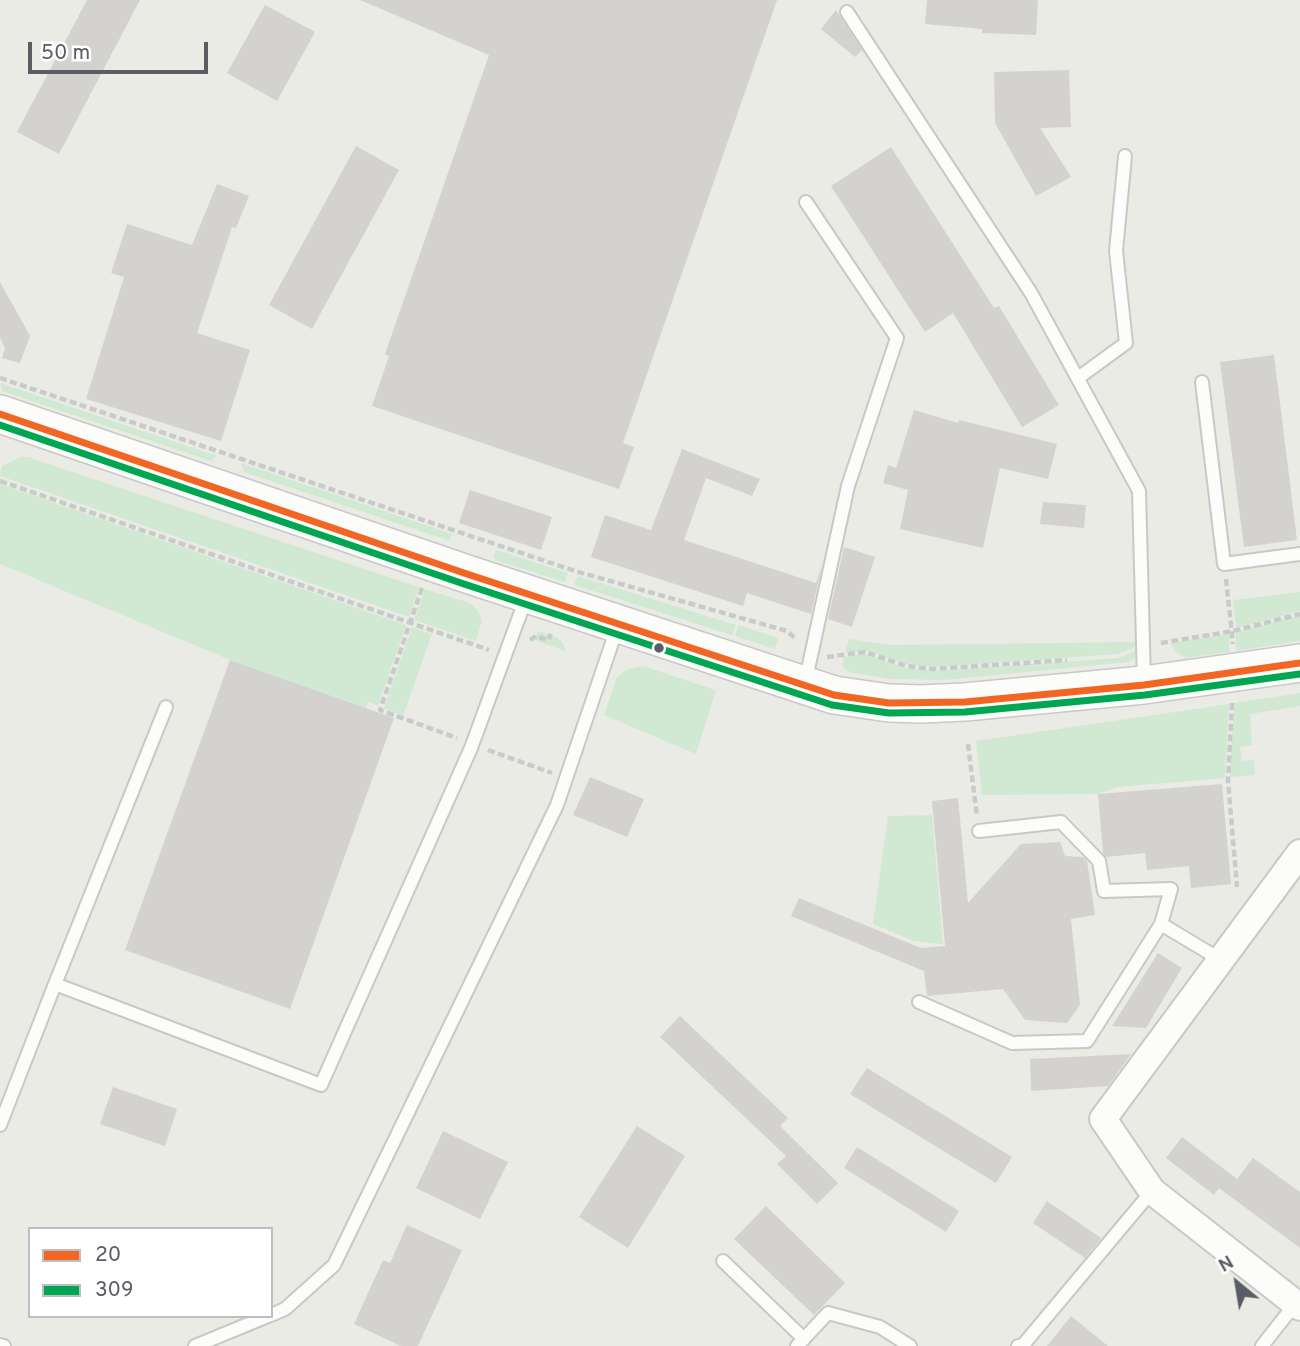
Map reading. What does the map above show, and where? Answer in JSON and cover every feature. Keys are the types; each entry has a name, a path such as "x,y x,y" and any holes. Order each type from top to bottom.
{"main road":[{"path":"0,414 619,625 808,670 862,700 921,704 1144,685 1300,663"}],"street":[{"path":"1298,1306 1152,1191 1103,1119 1300,853"}],"lane":[{"path":"847,12 1031,293 1139,491 1144,685"},
{"path":"1078,379 1126,343 1116,251 1125,156"},
{"path":"806,202 897,338 848,486 808,670"},
{"path":"1202,382 1224,564 1300,554"},
{"path":"55,984 321,1085 473,744 528,594"},
{"path":"273,1315 285,1309 334,1265 545,830 619,625"},
{"path":"0,1125 166,707"},
{"path":"919,1002 1012,1043 1087,1041 1161,924 1171,889 1104,891 1099,861 1061,822 979,831"},
{"path":"1161,924 1221,960"},
{"path":"1018,1346 1023,1345 1152,1191"},
{"path":"723,1261 800,1343 828,1313 880,1326 909,1346"},
{"path":"1262,1346 1298,1306"},
{"path":"195,1346 265,1318"}],"path":[{"path":"0,378 575,571 787,631 808,670 831,657 865,652 906,666 933,669 1079,659"},
{"path":"0,481 506,656"},
{"path":"1224,564 1233,652"},
{"path":"422,588 380,710 566,778"},
{"path":"1143,646 1233,632 1300,614"},
{"path":"1232,701 1228,781 1237,887"},
{"path":"968,744 979,831"}],"green space":[{"path":"0,383 217,456 211,461 2,391"},
{"path":"21,457 28,457 419,587 409,617 0,476 2,466"},
{"path":"241,463 452,534 450,541 244,472"},
{"path":"0,484 406,625 378,706 368,702 366,708 230,660 0,564"},
{"path":"496,550 568,573 565,582 495,560 493,556"},
{"path":"578,576 736,625 732,635 574,585"},
{"path":"425,589 470,603 478,611 482,621 476,641 414,620"},
{"path":"1300,592 1300,611 1236,628 1233,600"},
{"path":"1300,615 1300,641 1236,651 1236,632"},
{"path":"738,625 778,638 775,649 735,636"},
{"path":"412,627 432,634 403,716 384,708"},
{"path":"538,631 558,638 564,644 565,651 534,640"},
{"path":"1230,634 1229,652 1186,658 1176,652 1170,643"},
{"path":"849,639 889,645 1135,642 1135,647 1118,654 933,667 906,664 865,650 845,653"},
{"path":"1135,651 1135,658 1129,662 944,680 890,679 849,672 842,666 844,657 865,654 905,668 934,671 1119,658"},
{"path":"643,666 716,690 696,754 604,715 617,677 628,669"},
{"path":"1300,693 1300,706 1250,714 1252,745 1240,747 1242,761 1254,760 1255,775 1230,777 1234,703"},
{"path":"1229,704 1225,778 1117,787 1098,794 982,795 976,741"},
{"path":"932,815 943,944 914,941 873,924 888,816"}],"building":[{"path":"87,0 140,0 59,154 17,132"},
{"path":"360,0 777,0 623,443 634,447 619,489 372,406 389,356 385,354 489,55"},
{"path":"927,0 1038,0 1036,35 982,33 982,29 925,24"},
{"path":"265,5 315,32 277,101 227,73"},
{"path":"836,10 862,50 855,57 821,29"},
{"path":"1069,70 1071,127 1040,128 1071,177 1036,196 995,123 994,72"},
{"path":"356,146 399,170 312,329 269,305"},
{"path":"891,147 994,308 999,306 1059,405 1022,427 953,313 925,332 831,186"},
{"path":"217,184 249,196 236,228 232,227 197,333 250,350 221,441 86,399 124,277 111,273 127,224 192,245"},
{"path":"0,282 30,336 20,363 2,358 5,348 0,338"},
{"path":"1274,355 1297,540 1244,547 1220,362"},
{"path":"914,410 958,423 959,420 1057,444 1048,479 1000,468 983,548 900,529 908,490 883,483 888,465 896,468"},
{"path":"682,449 760,479 752,496 706,478 684,540 816,583 823,561 811,614 747,593 743,606 591,557 605,515 651,530"},
{"path":"470,490 552,517 541,550 459,523"},
{"path":"1043,502 1086,505 1084,528 1040,524"},
{"path":"844,547 875,557 852,627 828,619"},
{"path":"230,660 394,718 290,1009 125,950"},
{"path":"590,777 644,799 627,837 573,815"},
{"path":"1222,784 1231,884 1191,888 1189,866 1147,870 1145,853 1106,857 1103,853 1098,794"},
{"path":"958,798 968,903 1021,844 1060,842 1065,856 1083,857 1087,861 1095,915 1071,919 1080,1005 1067,1023 1025,1020 1003,989 927,996 924,971 791,916 799,898 921,948 945,946 932,801"},
{"path":"1158,953 1182,968 1146,1028 1112,1026"},
{"path":"680,1016 788,1118 780,1126 838,1183 817,1204 777,1164 786,1156 660,1037"},
{"path":"1131,1054 1108,1086 1031,1091 1030,1059"},
{"path":"867,1068 1012,1157 996,1183 850,1094"},
{"path":"113,1087 177,1109 165,1146 100,1124"},
{"path":"637,1126 685,1156 628,1248 579,1217"},
{"path":"443,1131 508,1162 480,1219 416,1188"},
{"path":"1182,1137 1237,1179 1253,1158 1300,1192 1300,1248 1219,1188 1214,1195 1166,1158"},
{"path":"857,1147 959,1211 946,1232 844,1168"},
{"path":"1047,1201 1101,1238 1085,1258 1033,1223"},
{"path":"766,1206 845,1283 814,1315 734,1239"},
{"path":"407,1225 462,1250 418,1346 401,1346 354,1324 383,1260 390,1263"},
{"path":"1071,1316 1108,1346 1047,1346"}],"transit line":[{"name":"20","path":"0,414 464,573 834,695 889,703 965,702 1144,685 1300,663"},
{"name":"309","path":"0,425 461,583 832,705 889,713 965,712 1145,695 1300,674"}]}
